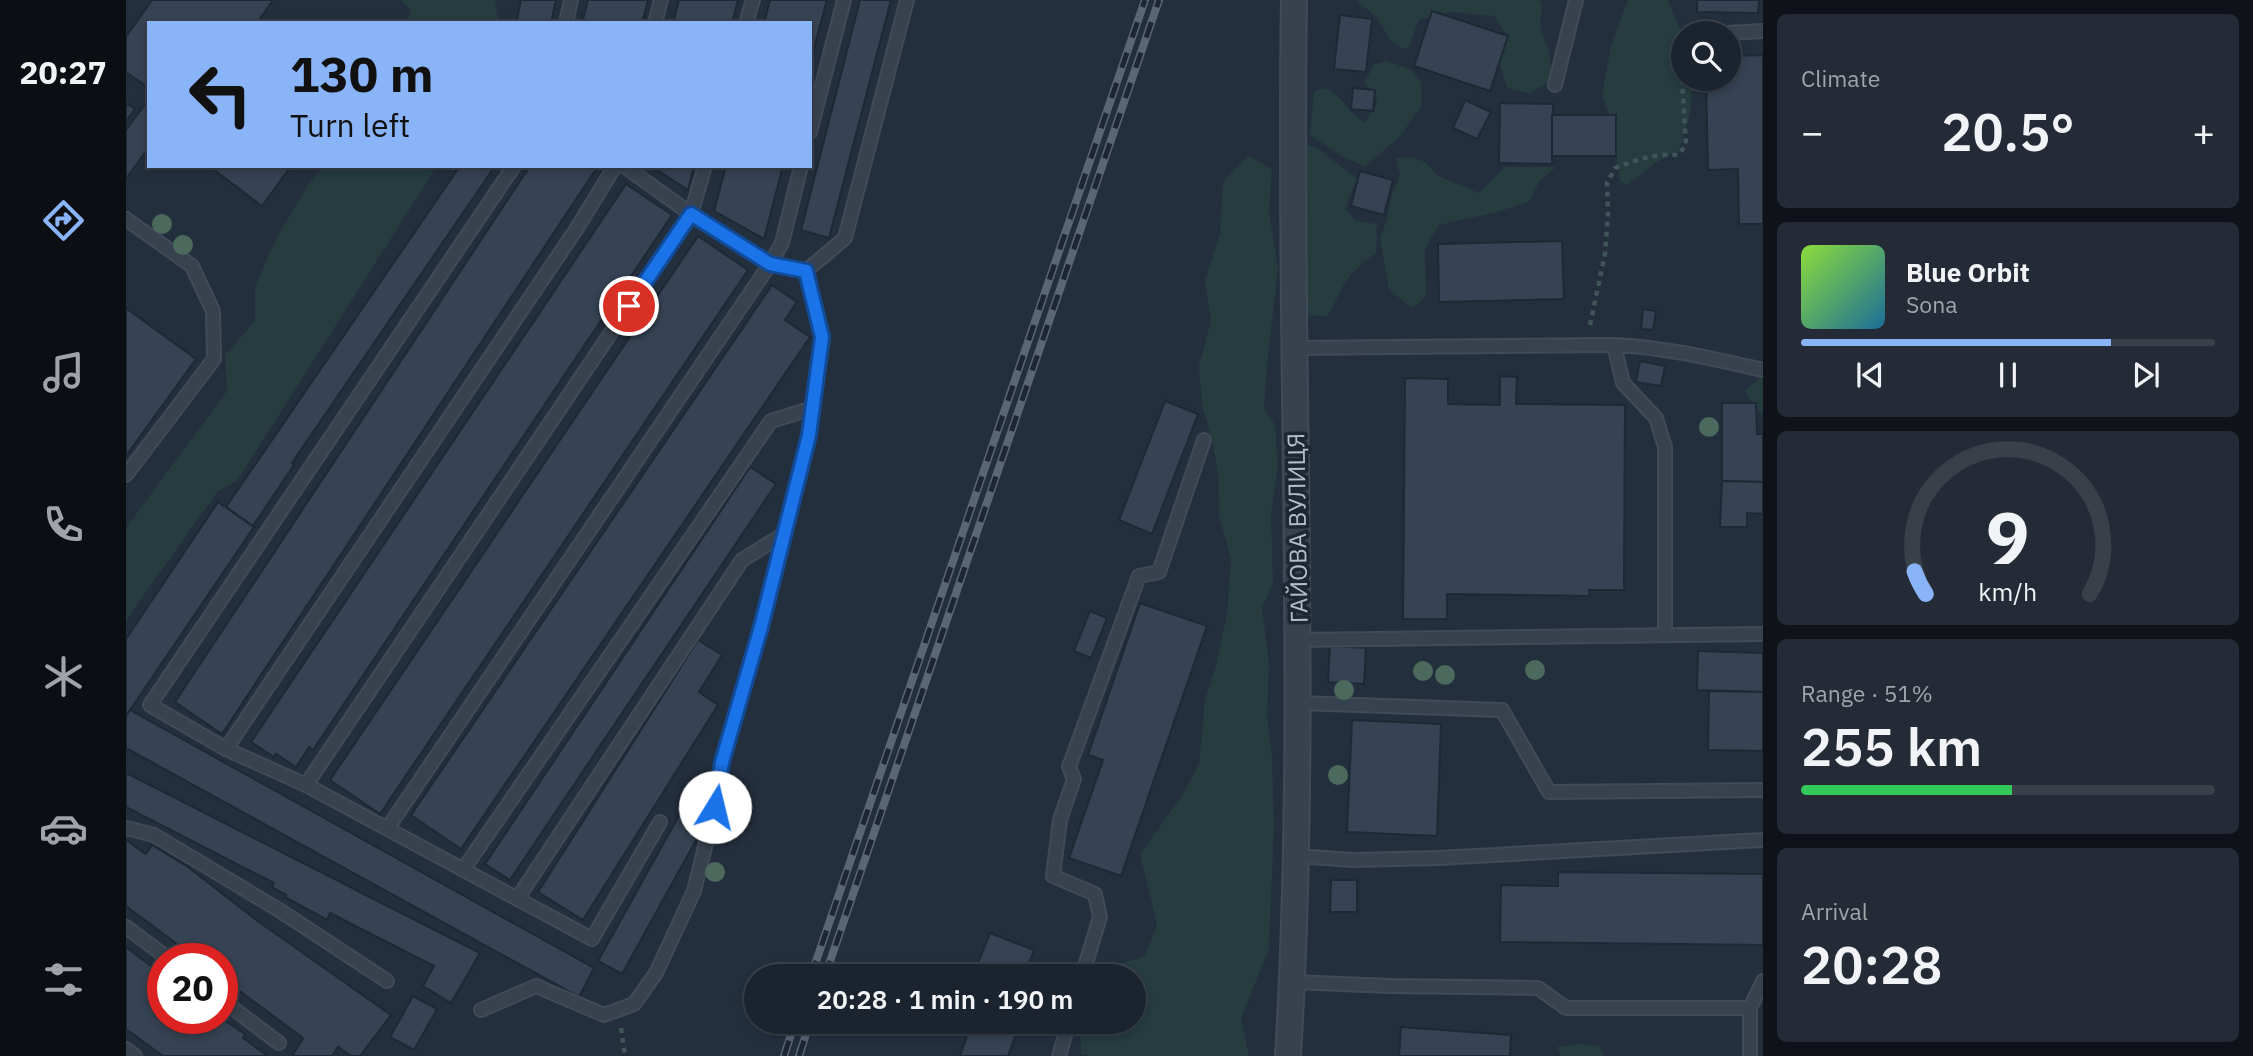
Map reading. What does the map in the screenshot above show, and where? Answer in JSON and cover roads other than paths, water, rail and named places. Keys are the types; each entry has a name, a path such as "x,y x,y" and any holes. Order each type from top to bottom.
{"street":[{"name":"ГАЙОВА ВУЛИЦЯ","path":"1287,1056 1297,856 1294,0"}],"lane":[{"path":"566,21 571,0"},
{"path":"656,21 661,0"},
{"path":"747,21 753,0"},
{"path":"812,124 844,0"},
{"path":"806,271 845,238 907,0"},
{"path":"1555,85 1576,0"},
{"path":"1741,33 1763,32"},
{"path":"513,168 150,705 226,749 306,785 592,939 660,822"},
{"path":"226,749 577,228 614,168"},
{"path":"627,168 691,214 770,264 806,271"},
{"path":"306,785 691,214 704,168"},
{"path":"387,829 770,264 782,243 801,168"},
{"path":"126,219 192,266 213,311 214,359 126,475"},
{"path":"481,1010 536,986 604,1015 634,1004 656,973 694,891 715,807 722,762 761,627 809,435 822,337 806,271"},
{"path":"1614,345 1623,383 1656,418 1665,447 1665,633"},
{"path":"1294,348 1638,346 1763,370"},
{"path":"463,870 771,421 813,408"},
{"path":"1086,964 1100,917 1095,894 1053,876 1059,820 1074,779 1069,767 1139,576 1159,572 1204,440"},
{"path":"517,899 742,560 783,534"},
{"path":"1298,640 1665,633 1763,634"},
{"path":"1298,703 1502,710 1549,792 1763,790"},
{"path":"126,828 155,835 279,910 387,981"},
{"path":"1297,856 1352,860 1438,859 1763,840"},
{"path":"126,927 148,943"},
{"path":"1750,1056 1750,1009 1763,981"},
{"path":"1292,982 1538,988 1566,1008 1750,1009"},
{"path":"238,1012 279,1042"},
{"path":"1059,1056 1065,1034"},
{"path":"126,1049 135,1056"}],"railway":[{"path":"815,964 1145,0"},
{"path":"829,964 1159,0"},
{"path":"784,1056 791,1034"},
{"path":"799,1056 806,1034"}]}
